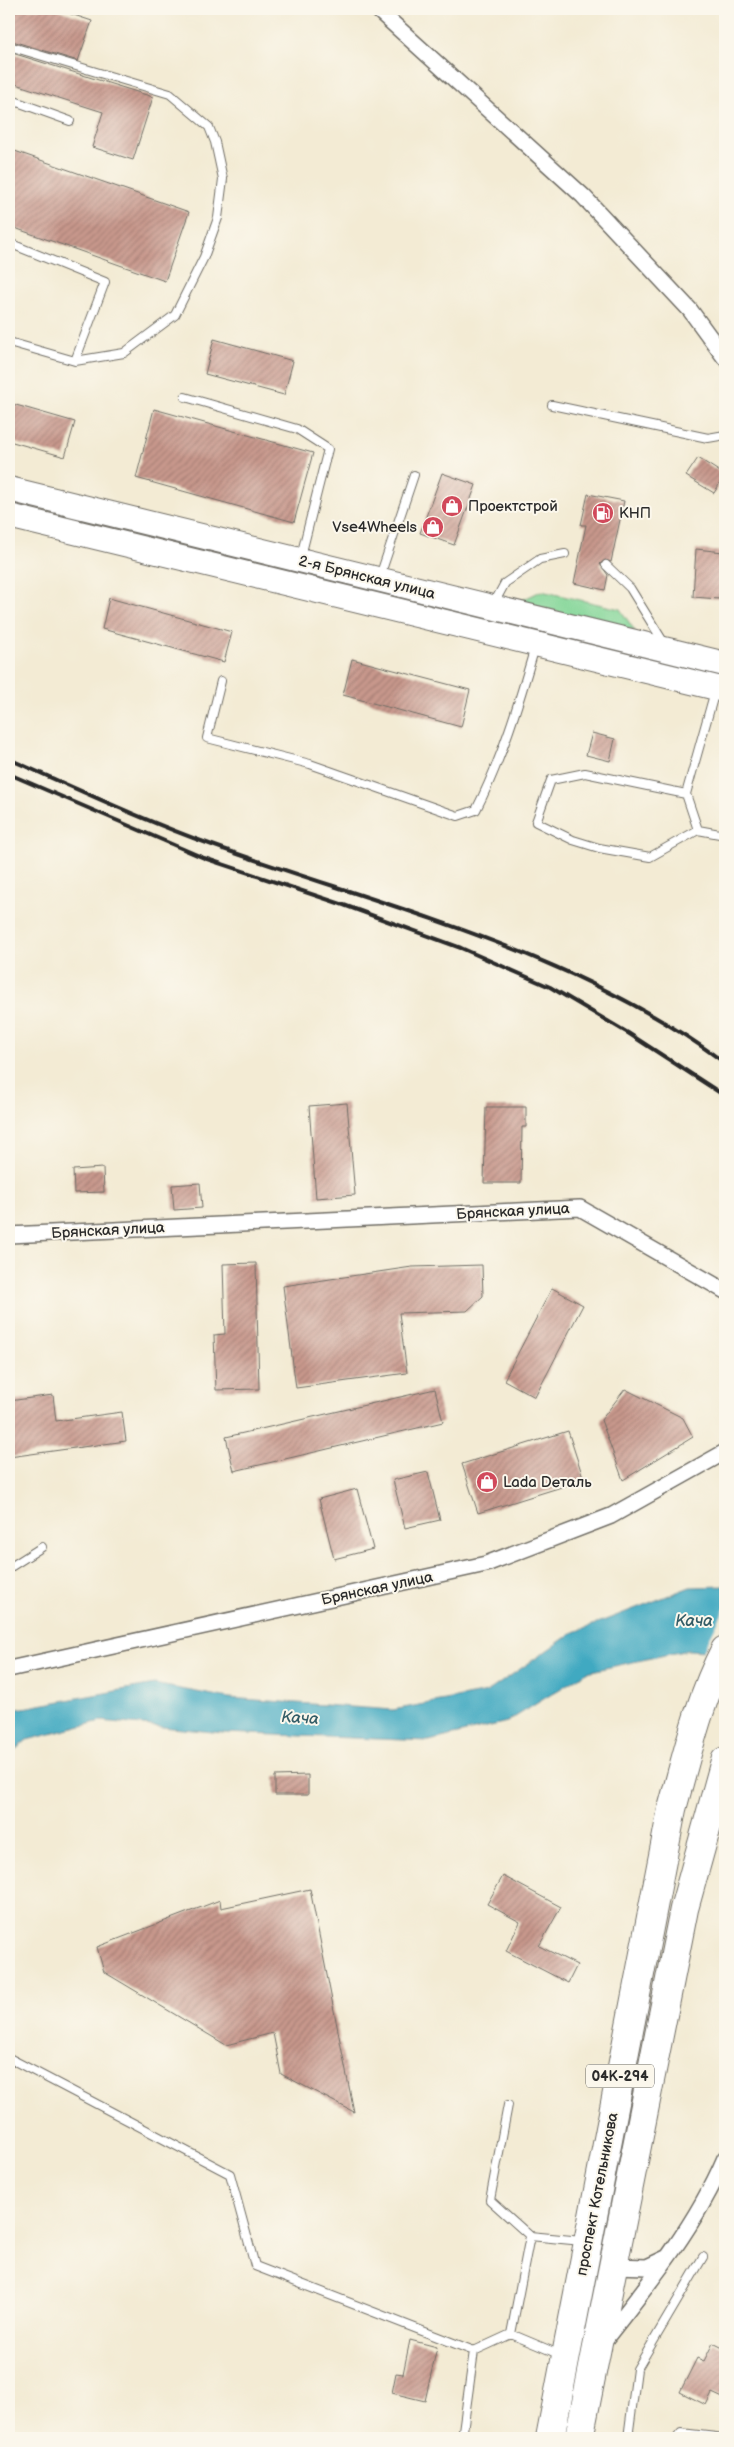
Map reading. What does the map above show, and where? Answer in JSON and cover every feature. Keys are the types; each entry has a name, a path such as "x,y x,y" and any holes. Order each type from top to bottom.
{"highway":[{"name":"проспект Котельникова","path":"550,2438 672,1810 697,1716 720,1660"},
{"name":"проспект Котельникова","path":"580,2438 684,1909 725,1761"}],"main road":[{"name":"2-я Брянская улица","path":"9,488 725,664"},
{"name":"2-я Брянская улица","path":"9,516 721,689"}],"street":[{"path":"377,9 583,196 690,310 725,358"},
{"name":"Брянская улица","path":"9,1235 580,1208 725,1292"},
{"name":"Брянская улица","path":"9,1669 486,1564 611,1516 725,1452"},
{"path":"597,2350 700,2210 725,2158"},
{"path":"614,2266 647,2267 667,2257"}],"lane":[{"path":"9,46 170,94 209,127 216,142 223,180 218,218 204,258 175,314 124,353 75,361 9,342"},
{"path":"9,100 70,121"},
{"path":"9,243 105,282 75,361"},
{"path":"185,397 297,429 328,449 300,561"},
{"path":"552,405 708,438 725,435"},
{"path":"379,580 414,475"},
{"path":"492,607 505,583 540,559 565,554"},
{"path":"606,565 630,588 669,651"},
{"path":"221,681 206,738 310,764 458,816 476,810 486,790 524,685 535,645"},
{"path":"698,830 686,794 721,689"},
{"path":"686,794 585,773 551,780 536,822 572,840 599,848 650,857 698,830 725,835"},
{"path":"9,1568 42,1547"},
{"path":"9,2058 230,2174 255,2266 474,2351 512,2334 565,2357"},
{"path":"508,2105 490,2200 530,2236 587,2242"},
{"path":"512,2334 530,2236"},
{"path":"628,2438 637,2369 703,2257"},
{"path":"462,2438 474,2351"},
{"path":"677,2438 681,2433 725,2438"}],"green space":[{"path":"541,591 620,609 635,631 518,602"}],"water":[{"name":"Кача","path":"725,1586 725,1652 688,1650 587,1672 507,1722 429,1741 223,1733 101,1721 27,1740 9,1755 9,1712 12,1710 154,1684 229,1698 393,1710 487,1692 572,1633 690,1587"}],"pier":[{"path":"725,1608 725,1655 702,1654 703,1651"}],"building":[{"path":"9,9 56,9 92,21 78,61 9,40"},
{"path":"9,52 153,97 133,160 92,147 103,112 9,82"},
{"path":"9,149 189,212 165,281 9,226"},
{"path":"214,339 293,361 284,395 205,374"},
{"path":"9,403 75,422 65,457 9,441"},
{"path":"154,409 313,453 294,522 136,478"},
{"path":"698,458 725,475 714,493 686,476"},
{"path":"442,473 476,485 454,545 420,533"},
{"path":"588,494 624,501 611,562 605,560 600,564 608,575 605,590 574,583 586,525 581,525"},
{"path":"696,549 723,552 719,599 693,597"},
{"path":"109,598 232,632 224,662 102,629"},
{"path":"352,659 470,690 461,727 343,695"},
{"path":"592,733 615,739 610,761 586,755"},
{"path":"347,1103 355,1195 316,1198 309,1106"},
{"path":"486,1107 526,1107 526,1127 522,1127 521,1183 484,1183"},
{"path":"103,1168 104,1192 74,1193 73,1170"},
{"path":"200,1183 202,1208 174,1210 172,1185"},
{"path":"256,1263 259,1389 216,1390 214,1335 225,1334 223,1264"},
{"path":"482,1265 483,1296 467,1311 399,1313 407,1373 296,1388 283,1286 412,1267"},
{"path":"552,1288 583,1305 535,1397 504,1380"},
{"path":"435,1389 443,1422 234,1471 226,1437"},
{"path":"625,1389 683,1418 693,1437 623,1480 601,1420"},
{"path":"53,1395 56,1421 122,1412 126,1441 9,1457 9,1401"},
{"path":"568,1431 584,1480 478,1513 462,1464"},
{"path":"428,1472 440,1520 405,1528 393,1480"},
{"path":"357,1489 373,1549 334,1559 319,1499"},
{"path":"308,1775 308,1795 275,1795 275,1776"},
{"path":"503,1876 561,1907 539,1946 577,1965 568,1983 506,1951 520,1922 487,1904"},
{"path":"310,1889 354,2112 281,2074 273,2033 226,2045 104,1972 97,1947 220,1900 221,1908"},
{"path":"410,2340 437,2347 425,2401 392,2393 396,2373 403,2374"},
{"path":"713,2343 725,2349 725,2399 712,2393 706,2405 680,2392 697,2358 704,2361"}],"railway":[{"path":"9,759 163,826 215,846 413,912 543,961 606,991 667,1024 725,1063"},
{"path":"9,774 204,858 341,904 461,948 550,987 628,1033 725,1096"}],"place":[{"name":"Проектстрой","path":"452,506"},
{"name":"КНП","path":"603,513"},
{"name":"Vse4Wheels","path":"433,527"},
{"name":"Lada Dеталь","path":"487,1482"}]}
